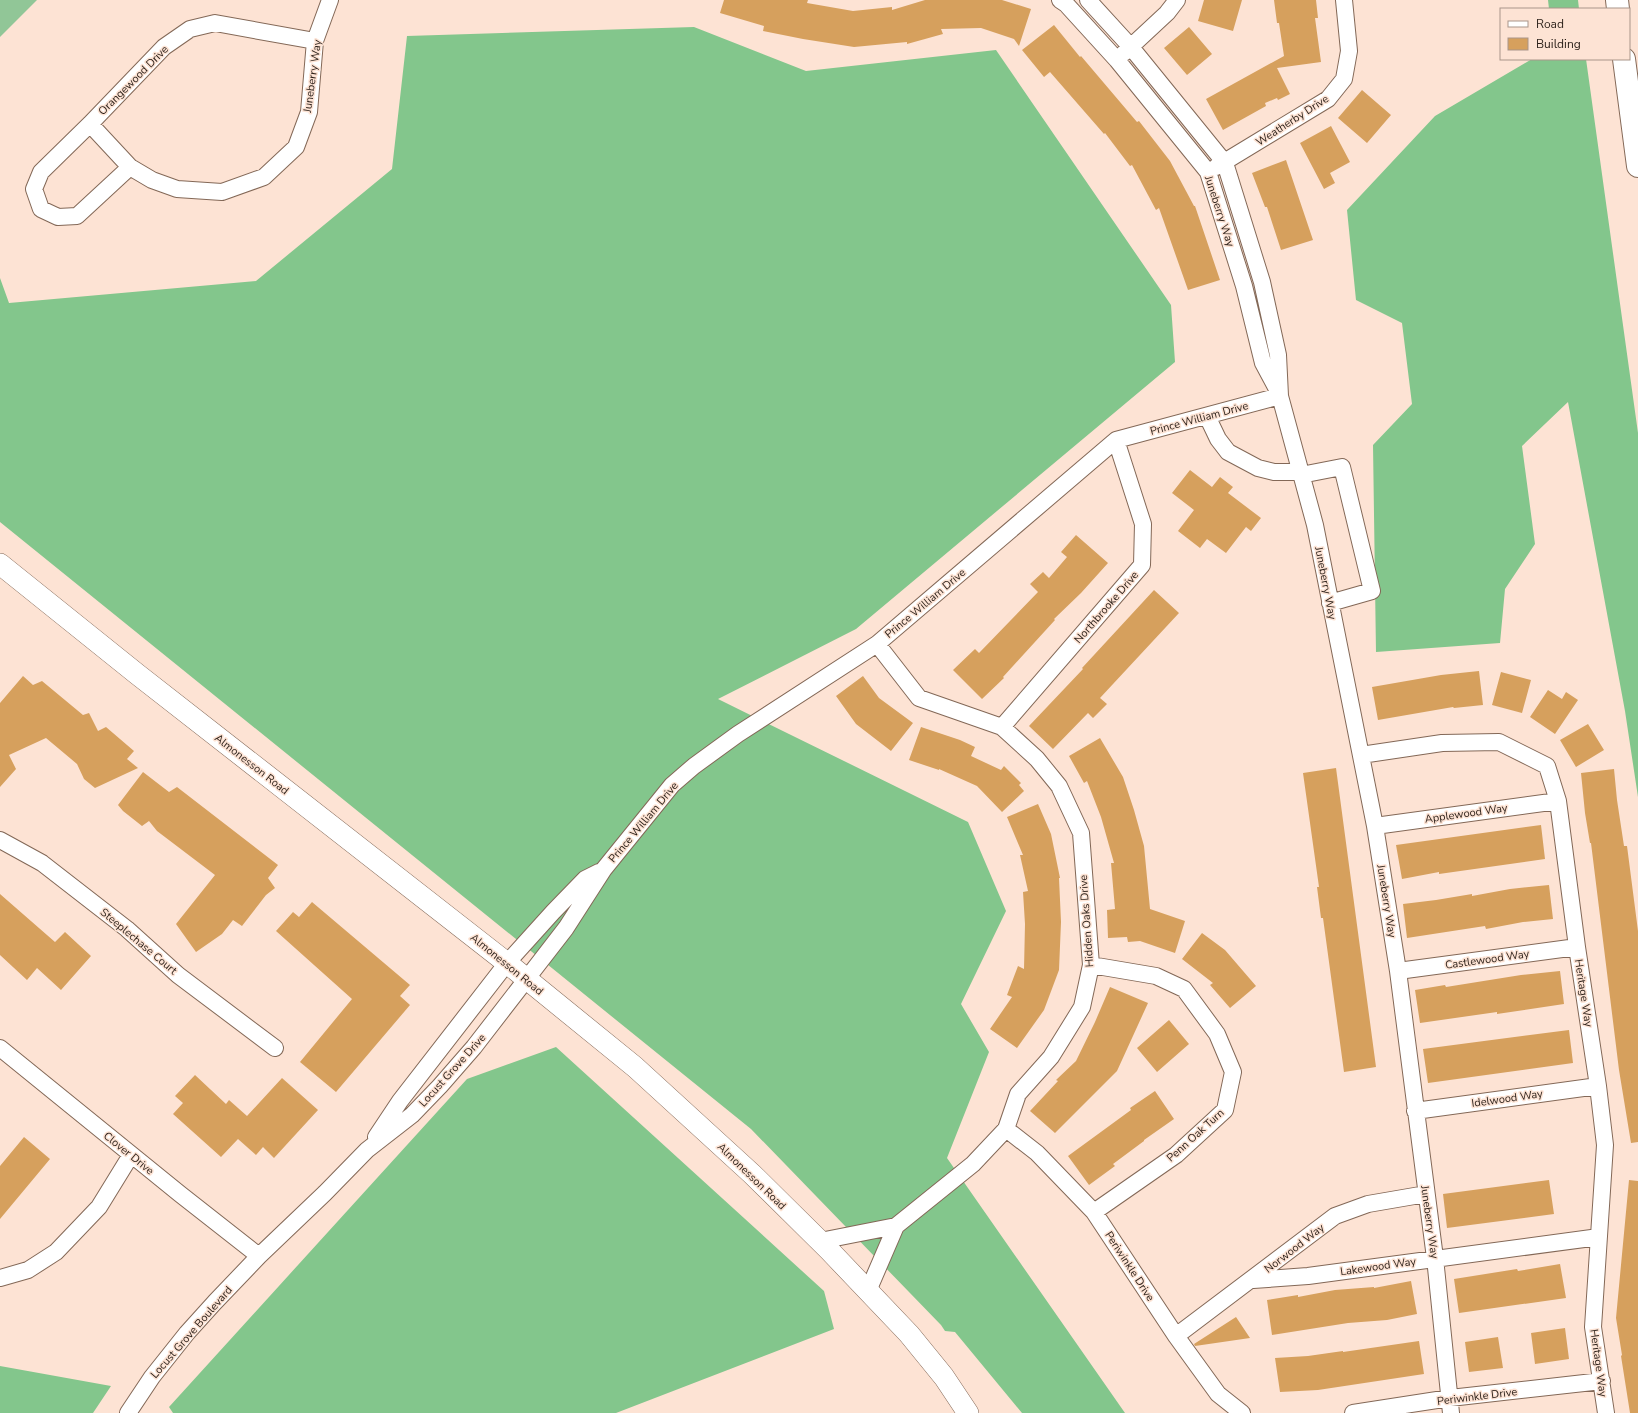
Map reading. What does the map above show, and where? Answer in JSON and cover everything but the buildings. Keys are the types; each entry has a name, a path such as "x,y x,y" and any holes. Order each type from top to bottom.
{"highway":[{"path":"1624,60 1638,166"}],"main road":[{"name":"Almonesson Road","path":"0,564 143,679 508,963 635,1067 752,1174 820,1241 909,1334 944,1377 968,1413"}],"street":[{"name":"Juneberry Way","path":"90,124 130,167 152,180 177,189 222,192 264,177 296,147 309,112 315,41 330,0"},
{"name":"Juneberry Way","path":"1088,0 1130,46 1225,163 1262,282 1278,355 1280,396 1315,525 1375,826 1398,971 1435,1258 1451,1406"},
{"path":"1117,60 1130,46 1167,13 1177,0"},
{"name":"Weatherby Drive","path":"1208,172 1328,99 1344,79 1349,51 1344,0"},
{"name":"Juneberry Way","path":"1065,1 1117,60 1208,172 1244,286 1262,362 1280,396"},
{"name":"Orangewood Drive","path":"130,167 77,216 58,217 41,209 34,189 41,172 90,124 164,47 190,29 215,23 315,41"},
{"path":"1244,286 1262,282"},
{"name":"Prince William Drive","path":"527,980 566,928 604,869 672,785 694,766 738,734 877,644 1116,440 1280,396"},
{"path":"1207,416 1218,439 1228,452 1258,468 1274,472 1301,473 1342,467 1372,591 1330,603"},
{"name":"Northbrooke Drive","path":"1002,727 1142,565 1143,524 1116,440"},
{"name":"Hidden Oaks Drive","path":"820,1241 896,1226 973,1164 1006,1129 1018,1094 1051,1057 1082,1007 1091,965 1081,833 1059,786 1037,759 1002,727 919,698 877,644"},
{"name":"Heritage Way","path":"1361,755 1442,743 1499,742 1547,766 1558,800 1605,1145 1593,1326 1606,1413"},
{"name":"Applewood Way","path":"1375,826 1558,800"},
{"name":"Steeplechase Court","path":"0,840 42,864 127,929 178,975 275,1048"},
{"name":"Prince William Drive","path":"508,963 552,912 585,879 604,869"},
{"name":"Castlewood Way","path":"1398,971 1577,947"},
{"name":"Locust Grove Drive","path":"367,1150 400,1101 508,963"},
{"name":"Penn Oak Turn","path":"1091,965 1156,976 1184,989 1217,1034 1232,1072 1225,1110 1176,1154 1094,1212"},
{"name":"Locust Grove Drive","path":"259,1256 325,1193 367,1150 412,1115 474,1047 527,980"},
{"name":"Clover Drive","path":"0,1048 259,1256"},
{"name":"Idelwood Way","path":"1415,1111 1598,1086"},
{"name":"Periwinkle Drive","path":"1006,1129 1037,1153 1094,1212 1176,1336 1218,1394 1242,1413"},
{"path":"0,1278 28,1270 56,1252 99,1207 131,1154"},
{"name":"Norwood Way","path":"1176,1336 1253,1280 1335,1216 1368,1204 1426,1194"},
{"name":"Hidden Oaks Drive","path":"868,1291 896,1226"},
{"name":"Lakewood Way","path":"1253,1280 1308,1276 1598,1237"},
{"name":"Locust Grove Boulevard","path":"128,1413 152,1377 187,1333 259,1256"},
{"name":"Periwinkle Drive","path":"1353,1413 1451,1406 1602,1381"}],"green space":[{"path":"0,0 37,0 0,37"},
{"path":"1548,0 1578,0 1579,8 1549,8"},
{"path":"694,27 806,71 996,50 1171,305 1175,362 856,629 718,699 968,822 1006,911 961,1004 989,1052 947,1158 1125,1413 1022,1413 955,1332 945,1331 941,1325 751,1129 0,522 0,278 9,303 256,281 392,169 407,36"},
{"path":"1530,60 1586,60 1638,433 1638,797 1625,711 1568,402 1522,446 1535,544 1505,589 1500,643 1376,652 1373,445 1412,404 1402,323 1356,300 1347,210 1435,116"},
{"path":"556,1047 824,1291 834,1329 616,1413 173,1413 169,1407 467,1079"},
{"path":"0,1366 111,1386 93,1413 0,1413"}]}
